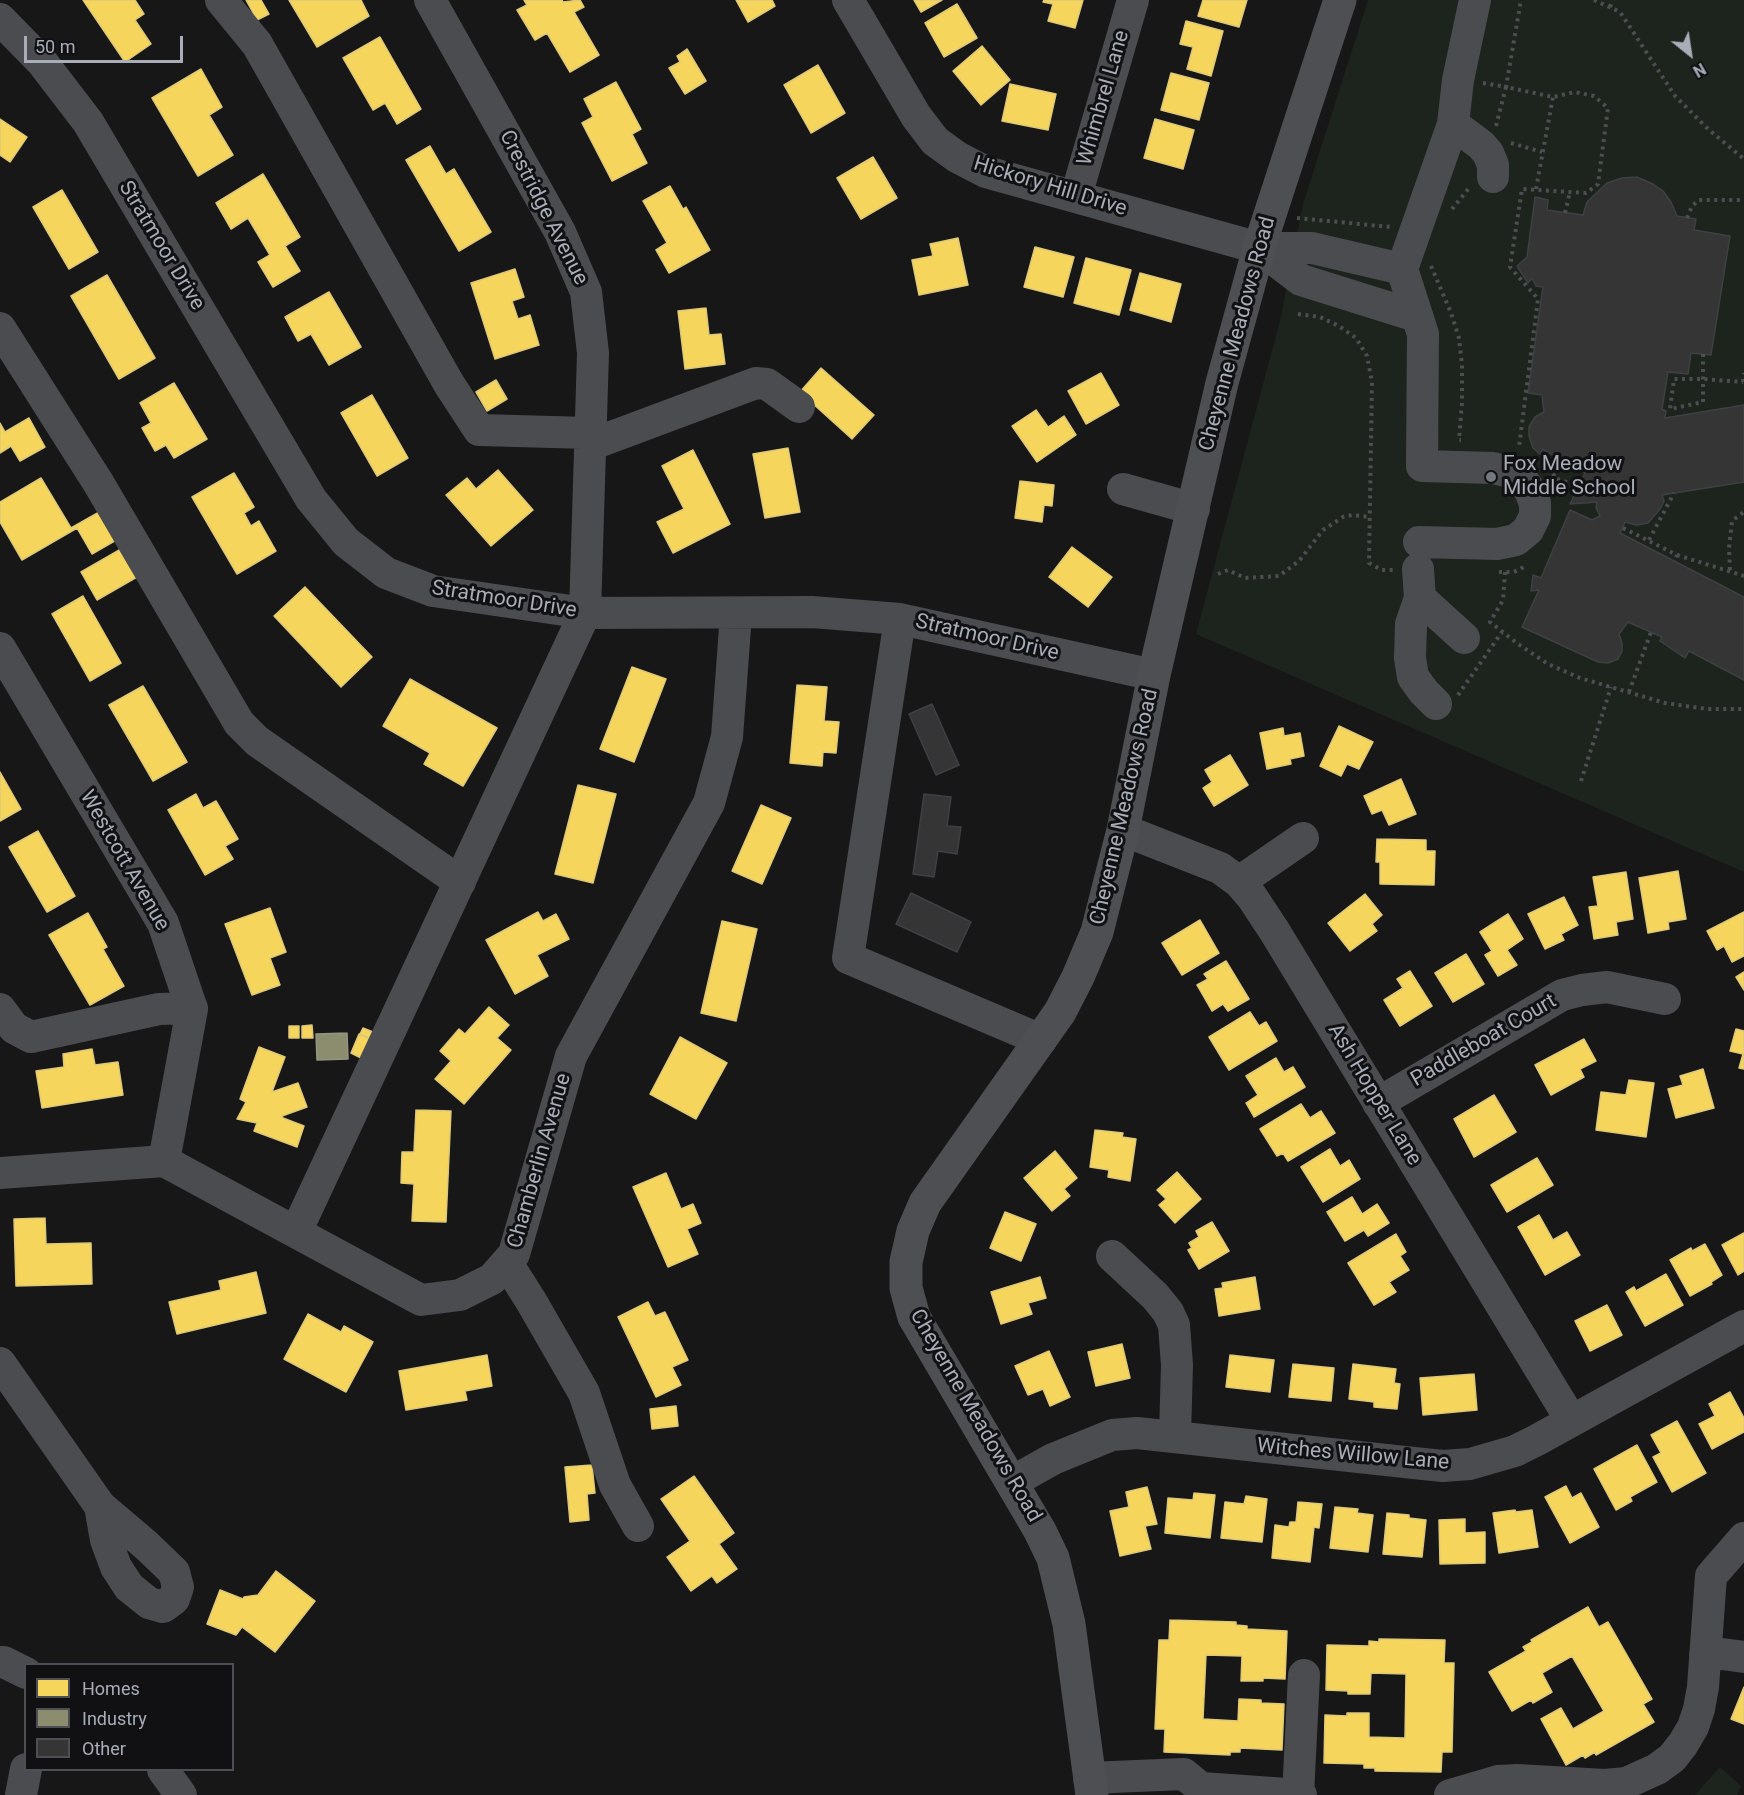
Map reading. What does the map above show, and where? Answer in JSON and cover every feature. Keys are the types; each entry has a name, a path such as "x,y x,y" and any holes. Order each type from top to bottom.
{"main road":[{"name":"Cheyenne Meadows Road","path":"1091,1786 1069,1624 1053,1558 1012,1482 914,1317 906,1288 906,1262 913,1231 925,1203 1060,1012 1097,932 1123,830 1154,675 1222,383 1259,248 1340,0"}],"street":[{"path":"222,0 257,44 449,384 479,430 590,439 756,383 767,384 799,407"},
{"name":"Crestridge Avenue","path":"430,0 560,232 586,292 593,353 585,614"},
{"name":"Hickory Hill Drive","path":"848,0 916,116 935,141 957,157 986,172 1259,248"},
{"name":"Whimbrel Lane","path":"1076,196 1133,0"},
{"path":"1419,570 1516,540 1528,530 1535,516 1535,503 1521,479 1510,472 1493,468 1422,466 1423,334 1402,270 1453,124 1458,80 1475,0"},
{"name":"Stratmoor Drive","path":"0,19 42,62 88,122 311,499 346,542 386,573 433,591 585,614 812,612 900,619 1154,675"},
{"path":"1453,124 1481,144 1492,156"},
{"path":"1259,248 1312,248 1402,270"},
{"path":"1259,248 1301,280 1416,316"},
{"path":"0,328 99,484 240,723 257,741 460,882"},
{"path":"1123,489 1194,509"},
{"path":"1419,570 1464,638"},
{"path":"1419,570 1411,624 1410,658 1413,677 1424,692 1446,701"},
{"path":"296,1232 585,614"},
{"name":"Chamberlin Avenue","path":"164,1161 421,1300 460,1295 492,1279 514,1254 571,1056 710,803 727,737 736,614"},
{"path":"900,619 848,958 1041,1040"},
{"name":"Westcott Avenue","path":"0,648 163,923 192,1008 164,1161"},
{"name":"Ash Hopper Lane","path":"1123,830 1220,868 1239,882 1265,916 1571,1420"},
{"path":"1239,882 1303,838"},
{"name":"Paddleboat Court","path":"1378,1103 1562,995 1607,987 1665,999"},
{"path":"0,1009 14,1028 31,1037 159,1009 192,1008"},
{"path":"0,1173 164,1161"},
{"path":"1112,1256 1155,1296 1168,1312 1174,1325 1177,1365 1175,1435"},
{"path":"507,1263 584,1393 615,1485 638,1526"},
{"name":"Witches Willow Lane","path":"1012,1482 1053,1459 1112,1435 1137,1432 1443,1466 1470,1464 1515,1451 1744,1326"},
{"path":"0,1363 100,1506"},
{"path":"1450,1795 1498,1781 1517,1780 1605,1785 1626,1789 1672,1758 1693,1728 1699,1708 1711,1575 1744,1538"},
{"path":"1705,1655 1722,1654 1744,1657"},
{"path":"0,1662 24,1672"},
{"path":"1091,1786 1184,1774 1197,1791 1300,1795 1304,1675"},
{"path":"21,1795 26,1771"},
{"path":"164,1771 181,1795"}],"path":[{"path":"1445,218 1480,175 1492,156 1521,0"},
{"path":"1594,0 1620,12 1676,96 1708,129 1744,159"},
{"path":"1610,7 1613,0"},
{"path":"1506,87 1553,97 1575,92 1594,96 1608,108 1598,184 1586,193 1522,189 1509,267 1538,299 1519,447"},
{"path":"1536,189 1553,97"},
{"path":"1492,156 1542,152"},
{"path":"1565,213 1570,192"},
{"path":"1687,218 1692,206 1699,200 1744,200"},
{"path":"1296,218 1397,228 1412,239 1429,244 1431,267 1459,338 1462,365 1459,440 1470,441"},
{"path":"1298,314 1320,317 1339,326 1356,338 1367,356 1372,382 1370,563 1382,570 1419,570"},
{"path":"1703,354 1703,379 1703,402 1670,409 1674,379 1703,379 1744,382 1744,373"},
{"path":"1510,445 1527,452"},
{"path":"1544,462 1557,479 1563,498"},
{"path":"1557,479 1579,486"},
{"path":"1649,540 1674,493"},
{"path":"1730,570 1729,548 1732,521 1744,512"},
{"path":"1218,574 1228,570 1245,578 1280,576 1299,561 1323,530 1343,517 1352,515 1369,517"},
{"path":"1623,528 1677,555 1744,576"},
{"path":"1675,561 1677,555"},
{"path":"1494,572 1514,572 1533,563"},
{"path":"1505,572 1503,600 1490,622 1548,664 1580,678 1665,703 1707,709 1744,709"},
{"path":"1446,701 1502,632"},
{"path":"1629,692 1651,632"},
{"path":"1581,781 1611,687"}],"shaded area":[{"name":"Fox Meadow Middle School","path":"1368,0 1744,0 1744,872 1196,634 1280,321 1303,204"},
{"path":"1720,1767 1741,1786 1737,1795 1695,1795"}],"building: Homes":[{"path":"83,0 135,0 144,14 135,20 151,44 125,62"},
{"path":"246,0 261,0 269,14 257,20"},
{"path":"289,0 361,0 369,16 317,47"},
{"path":"524,0 562,0 563,2 580,0 584,7 574,12 599,55 570,72 547,33 535,40 517,10 527,5"},
{"path":"736,0 772,0 775,6 748,22"},
{"path":"914,0 942,0 921,12"},
{"path":"1044,0 1083,0 1075,28 1048,21 1053,4 1043,2"},
{"path":"1203,0 1247,0 1239,27 1198,16"},
{"path":"957,4 977,38 944,57 925,23"},
{"path":"1186,21 1223,31 1211,76 1187,69 1193,47 1180,44"},
{"path":"380,37 421,109 397,124 385,103 373,110 343,58"},
{"path":"982,46 1010,80 981,105 953,71"},
{"path":"687,49 706,81 685,94 669,68 680,62 677,56"},
{"path":"818,65 845,113 811,133 784,85"},
{"path":"201,69 222,107 209,115 233,155 198,176 152,98"},
{"path":"1171,73 1209,83 1199,120 1161,110"},
{"path":"616,82 641,129 632,134 647,163 612,181 582,123 593,117 584,99"},
{"path":"1010,84 1056,94 1048,130 1002,121"},
{"path":"0,119 27,137 10,162 0,155"},
{"path":"1155,119 1194,130 1183,169 1144,158"},
{"path":"430,146 446,174 454,169 491,232 459,251 406,160"},
{"path":"873,157 897,198 861,219 837,178"},
{"path":"263,174 300,237 285,246 300,271 273,287 258,262 270,255 248,218 231,229 216,203"},
{"path":"670,186 683,209 686,207 710,250 669,273 656,250 667,243 643,201"},
{"path":"62,190 98,252 69,269 33,207"},
{"path":"958,238 968,285 919,295 912,260 933,256 930,244"},
{"path":"1035,247 1074,257 1063,297 1024,287"},
{"path":"1086,258 1131,270 1119,315 1074,303"},
{"path":"515,269 524,297 512,301 518,319 530,315 539,345 495,359 471,283"},
{"path":"1140,273 1181,284 1171,322 1130,310"},
{"path":"107,275 155,358 119,379 71,296"},
{"path":"329,292 361,347 329,365 311,334 298,341 285,317"},
{"path":"706,308 709,335 721,334 725,364 685,369 678,311"},
{"path":"821,368 874,415 852,439 800,392"},
{"path":"1101,373 1119,405 1086,424 1068,391"},
{"path":"496,380 507,399 487,411 476,392"},
{"path":"174,383 207,439 174,458 166,445 155,451 142,428 151,423 140,403"},
{"path":"372,395 408,458 377,476 341,413"},
{"path":"1036,410 1048,427 1064,416 1076,435 1037,462 1012,426"},
{"path":"29,418 45,447 20,461 11,446 0,453 0,423 5,432"},
{"path":"788,448 800,512 765,518 753,454"},
{"path":"693,450 730,524 673,553 657,522 684,509 662,466"},
{"path":"498,470 533,510 491,546 446,495 467,478 476,489"},
{"path":"234,473 254,507 244,513 251,526 259,521 276,551 237,574 192,497"},
{"path":"41,478 71,528 101,511 118,539 92,554 77,528 22,560 0,522 0,502"},
{"path":"1020,481 1054,485 1052,506 1044,505 1042,522 1015,518"},
{"path":"1072,547 1112,577 1088,607 1049,577"},
{"path":"121,549 137,577 97,600 81,572"},
{"path":"305,587 372,657 341,687 274,616"},
{"path":"83,596 121,663 90,681 52,614"},
{"path":"632,667 666,679 634,762 600,749"},
{"path":"410,679 497,728 463,786 424,764 430,753 383,726"},
{"path":"797,685 827,687 824,721 839,722 836,753 823,752 822,766 790,763"},
{"path":"143,686 187,762 153,781 109,705"},
{"path":"1339,726 1373,742 1359,769 1347,764 1341,776 1320,766"},
{"path":"1283,728 1284,736 1300,733 1304,756 1290,759 1291,764 1267,769 1260,733"},
{"path":"1230,755 1248,785 1214,806 1203,788 1212,782 1205,770"},
{"path":"0,772 21,809 0,821"},
{"path":"1401,779 1416,814 1389,825 1382,810 1372,814 1364,796"},
{"path":"578,785 616,794 593,883 555,874"},
{"path":"196,794 203,808 216,801 238,839 225,846 233,859 205,875 168,810"},
{"path":"761,805 791,818 762,884 732,871"},
{"path":"38,831 75,896 47,912 9,847"},
{"path":"1377,839 1426,840 1426,851 1435,851 1434,885 1380,884 1380,862 1376,862"},
{"path":"1678,871 1686,919 1668,922 1669,929 1648,933 1639,878"},
{"path":"1626,872 1633,919 1616,922 1618,935 1594,939 1589,907 1598,906 1593,877"},
{"path":"1365,894 1382,915 1372,924 1377,931 1350,951 1328,923"},
{"path":"1564,897 1578,925 1561,934 1564,940 1545,949 1528,914"},
{"path":"270,908 286,952 270,958 280,985 252,995 225,924"},
{"path":"538,912 543,921 556,914 569,939 537,955 548,976 515,994 486,940"},
{"path":"1744,912 1744,956 1732,962 1724,946 1717,950 1707,931"},
{"path":"88,913 107,947 103,949 124,986 90,1005 49,935"},
{"path":"1508,914 1523,939 1507,950 1517,965 1498,976 1485,955 1492,951 1480,932"},
{"path":"1200,920 1219,953 1182,975 1162,943"},
{"path":"722,921 757,929 736,1021 701,1013"},
{"path":"1466,954 1484,984 1453,1002 1435,973"},
{"path":"1226,961 1249,999 1228,1011 1223,1004 1212,1011 1197,985 1208,979 1204,974"},
{"path":"1410,971 1432,1006 1400,1026 1384,1000 1403,988 1397,979"},
{"path":"1744,972 1744,990 1736,977"},
{"path":"489,1007 509,1025 497,1038 511,1050 464,1104 435,1079 451,1061 440,1051 459,1029 465,1034"},
{"path":"1250,1012 1259,1026 1266,1022 1277,1041 1229,1070 1209,1037"},
{"path":"312,1025 313,1038 302,1038 302,1026"},
{"path":"289,1026 299,1026 299,1038 289,1038"},
{"path":"363,1028 373,1032 370,1038 360,1034"},
{"path":"1736,1029 1744,1031 1744,1069 1739,1068 1743,1054 1730,1051"},
{"path":"359,1034 370,1039 361,1058 351,1053"},
{"path":"680,1037 727,1063 696,1119 650,1094"},
{"path":"1584,1039 1596,1061 1580,1069 1584,1077 1551,1095 1535,1065"},
{"path":"259,1047 285,1057 272,1092 298,1083 307,1107 282,1116 304,1126 297,1147 254,1131 257,1123 237,1119 246,1102 240,1099"},
{"path":"92,1049 95,1065 118,1062 123,1095 42,1108 36,1071 64,1067 63,1054"},
{"path":"1276,1058 1284,1072 1293,1067 1305,1087 1254,1117 1246,1103 1258,1095 1246,1076"},
{"path":"1703,1069 1714,1108 1676,1118 1668,1089 1683,1085 1680,1076"},
{"path":"1629,1080 1654,1083 1646,1137 1596,1130 1601,1092 1626,1095"},
{"path":"1494,1095 1516,1132 1474,1157 1454,1119"},
{"path":"1301,1104 1310,1118 1321,1111 1335,1133 1288,1161 1283,1153 1277,1156 1260,1129"},
{"path":"416,1110 451,1111 446,1222 412,1221 414,1184 401,1183 402,1152 414,1152"},
{"path":"1095,1130 1123,1133 1122,1137 1136,1139 1130,1181 1108,1177 1109,1170 1090,1167"},
{"path":"1330,1149 1340,1166 1349,1160 1360,1179 1323,1202 1301,1167"},
{"path":"1055,1151 1077,1178 1064,1189 1070,1196 1052,1211 1024,1178"},
{"path":"1537,1158 1553,1185 1507,1212 1491,1185"},
{"path":"1177,1172 1201,1199 1175,1223 1159,1205 1166,1199 1157,1190"},
{"path":"666,1173 681,1209 693,1204 701,1223 687,1229 698,1254 668,1267 633,1187"},
{"path":"1352,1197 1362,1214 1377,1204 1389,1223 1368,1236 1364,1230 1345,1241 1327,1212"},
{"path":"1005,1212 1036,1224 1021,1261 990,1248"},
{"path":"1539,1215 1553,1240 1567,1232 1580,1255 1545,1275 1518,1227"},
{"path":"45,1218 46,1244 91,1243 92,1284 16,1286 14,1219"},
{"path":"1212,1222 1229,1251 1199,1269 1188,1250 1192,1248 1189,1243 1199,1237 1196,1231"},
{"path":"1744,1233 1744,1271 1738,1275 1722,1245"},
{"path":"1396,1234 1406,1252 1400,1256 1409,1270 1389,1282 1396,1292 1374,1305 1348,1263"},
{"path":"1705,1244 1722,1275 1711,1282 1712,1284 1690,1296 1670,1260 1691,1248 1692,1251"},
{"path":"256,1272 266,1313 177,1334 169,1302 221,1290 219,1281"},
{"path":"1666,1274 1683,1305 1645,1326 1626,1292 1634,1287 1636,1291"},
{"path":"1040,1277 1046,1298 1028,1303 1032,1314 1001,1324 991,1292"},
{"path":"1255,1277 1260,1309 1219,1316 1215,1289 1223,1288 1222,1283"},
{"path":"648,1302 655,1316 665,1312 688,1360 672,1367 681,1385 656,1397 618,1317"},
{"path":"1607,1305 1622,1335 1590,1351 1575,1321"},
{"path":"308,1314 341,1332 344,1326 373,1342 346,1392 284,1359"},
{"path":"1122,1344 1130,1378 1096,1386 1088,1352"},
{"path":"1049,1351 1070,1397 1050,1406 1043,1389 1028,1395 1015,1366"},
{"path":"487,1355 492,1386 465,1391 467,1400 406,1410 399,1371"},
{"path":"1230,1355 1274,1360 1270,1392 1226,1387"},
{"path":"1293,1364 1334,1368 1331,1401 1289,1397"},
{"path":"1353,1364 1396,1369 1394,1383 1400,1384 1397,1409 1374,1407 1374,1402 1349,1399"},
{"path":"1474,1374 1477,1410 1423,1415 1420,1378"},
{"path":"1730,1392 1744,1418 1744,1432 1712,1449 1699,1424 1715,1416 1709,1404"},
{"path":"676,1406 678,1426 652,1429 650,1409"},
{"path":"1677,1421 1706,1473 1672,1492 1653,1457 1661,1453 1651,1435"},
{"path":"1637,1445 1657,1482 1630,1497 1632,1501 1616,1510 1594,1469"},
{"path":"592,1465 595,1493 587,1494 589,1520 570,1522 565,1467"},
{"path":"694,1476 734,1533 719,1544 737,1569 717,1583 712,1576 691,1591 667,1557 690,1541 661,1499"},
{"path":"1566,1486 1572,1498 1581,1493 1599,1527 1570,1543 1545,1497"},
{"path":"1147,1487 1157,1524 1145,1526 1151,1549 1120,1556 1110,1511 1129,1507 1126,1492"},
{"path":"1194,1493 1215,1495 1210,1538 1165,1533 1168,1498 1193,1500"},
{"path":"1246,1496 1267,1499 1262,1542 1221,1538 1225,1502 1244,1504"},
{"path":"1298,1502 1322,1504 1319,1528 1314,1527 1310,1562 1272,1558 1275,1525 1289,1527 1290,1522 1296,1522"},
{"path":"1335,1507 1358,1509 1357,1513 1373,1515 1368,1552 1330,1548"},
{"path":"1515,1510 1516,1512 1532,1510 1538,1547 1499,1553 1493,1513"},
{"path":"1387,1513 1409,1515 1409,1518 1426,1520 1422,1557 1383,1554"},
{"path":"1465,1519 1465,1533 1485,1532 1485,1563 1440,1564 1439,1520"},
{"path":"276,1571 315,1601 275,1652 242,1627 236,1635 207,1624 220,1590 243,1599 258,1595"},
{"path":"1588,1607 1599,1627 1608,1622 1652,1699 1643,1704 1654,1722 1596,1755 1595,1752 1585,1758 1583,1755 1566,1765 1541,1719 1561,1708 1573,1729 1604,1711 1572,1656 1542,1673 1552,1692 1512,1711 1489,1672 1526,1651 1523,1647 1532,1642 1531,1640"},
{"path":"1170,1620 1236,1622 1236,1625 1247,1626 1247,1629 1287,1631 1285,1679 1263,1678 1263,1681 1241,1681 1242,1656 1206,1655 1203,1719 1238,1721 1239,1699 1284,1704 1282,1750 1240,1748 1240,1752 1230,1752 1230,1755 1164,1752 1165,1729 1155,1729 1159,1640 1169,1640"},
{"path":"1379,1639 1445,1640 1444,1663 1454,1663 1452,1752 1442,1752 1441,1772 1375,1771 1375,1768 1364,1768 1364,1764 1324,1763 1325,1715 1347,1716 1347,1713 1369,1713 1369,1737 1405,1738 1406,1674 1371,1673 1370,1694 1348,1694 1348,1691 1326,1690 1327,1645 1369,1646 1369,1641 1379,1642"},
{"path":"1744,1687 1744,1724 1731,1719"}],"building: Industry":[{"path":"347,1033 348,1059 317,1060 316,1034"}],"building: Other":[{"path":"1637,177 1663,191 1677,216 1696,219 1694,230 1730,236 1711,355 1691,353 1688,374 1668,372 1662,409 1666,411 1665,418 1744,405 1744,482 1662,495 1664,501 1660,509 1648,523 1636,525 1625,522 1620,533 1744,597 1744,680 1689,651 1685,658 1660,641 1662,637 1628,622 1619,634 1622,651 1618,659 1608,663 1598,662 1522,627 1539,590 1531,591 1533,575 1541,578 1570,510 1592,520 1600,516 1596,508 1597,502 1570,504 1585,473 1542,449 1541,455 1533,448 1529,436 1529,427 1535,417 1544,412 1542,395 1528,393 1543,287 1536,286 1532,278 1528,283 1517,266 1527,257 1535,197 1548,200 1547,210 1583,215 1587,202 1607,183 1622,178"},
{"path":"932,704 959,765 936,775 909,714"},
{"path":"924,794 951,797 947,826 961,827 957,854 938,851 934,877 913,874"},
{"path":"911,893 971,922 957,952 896,924"}],"place":[{"name":"Fox Meadow Middle School","path":"1491,477"}]}
